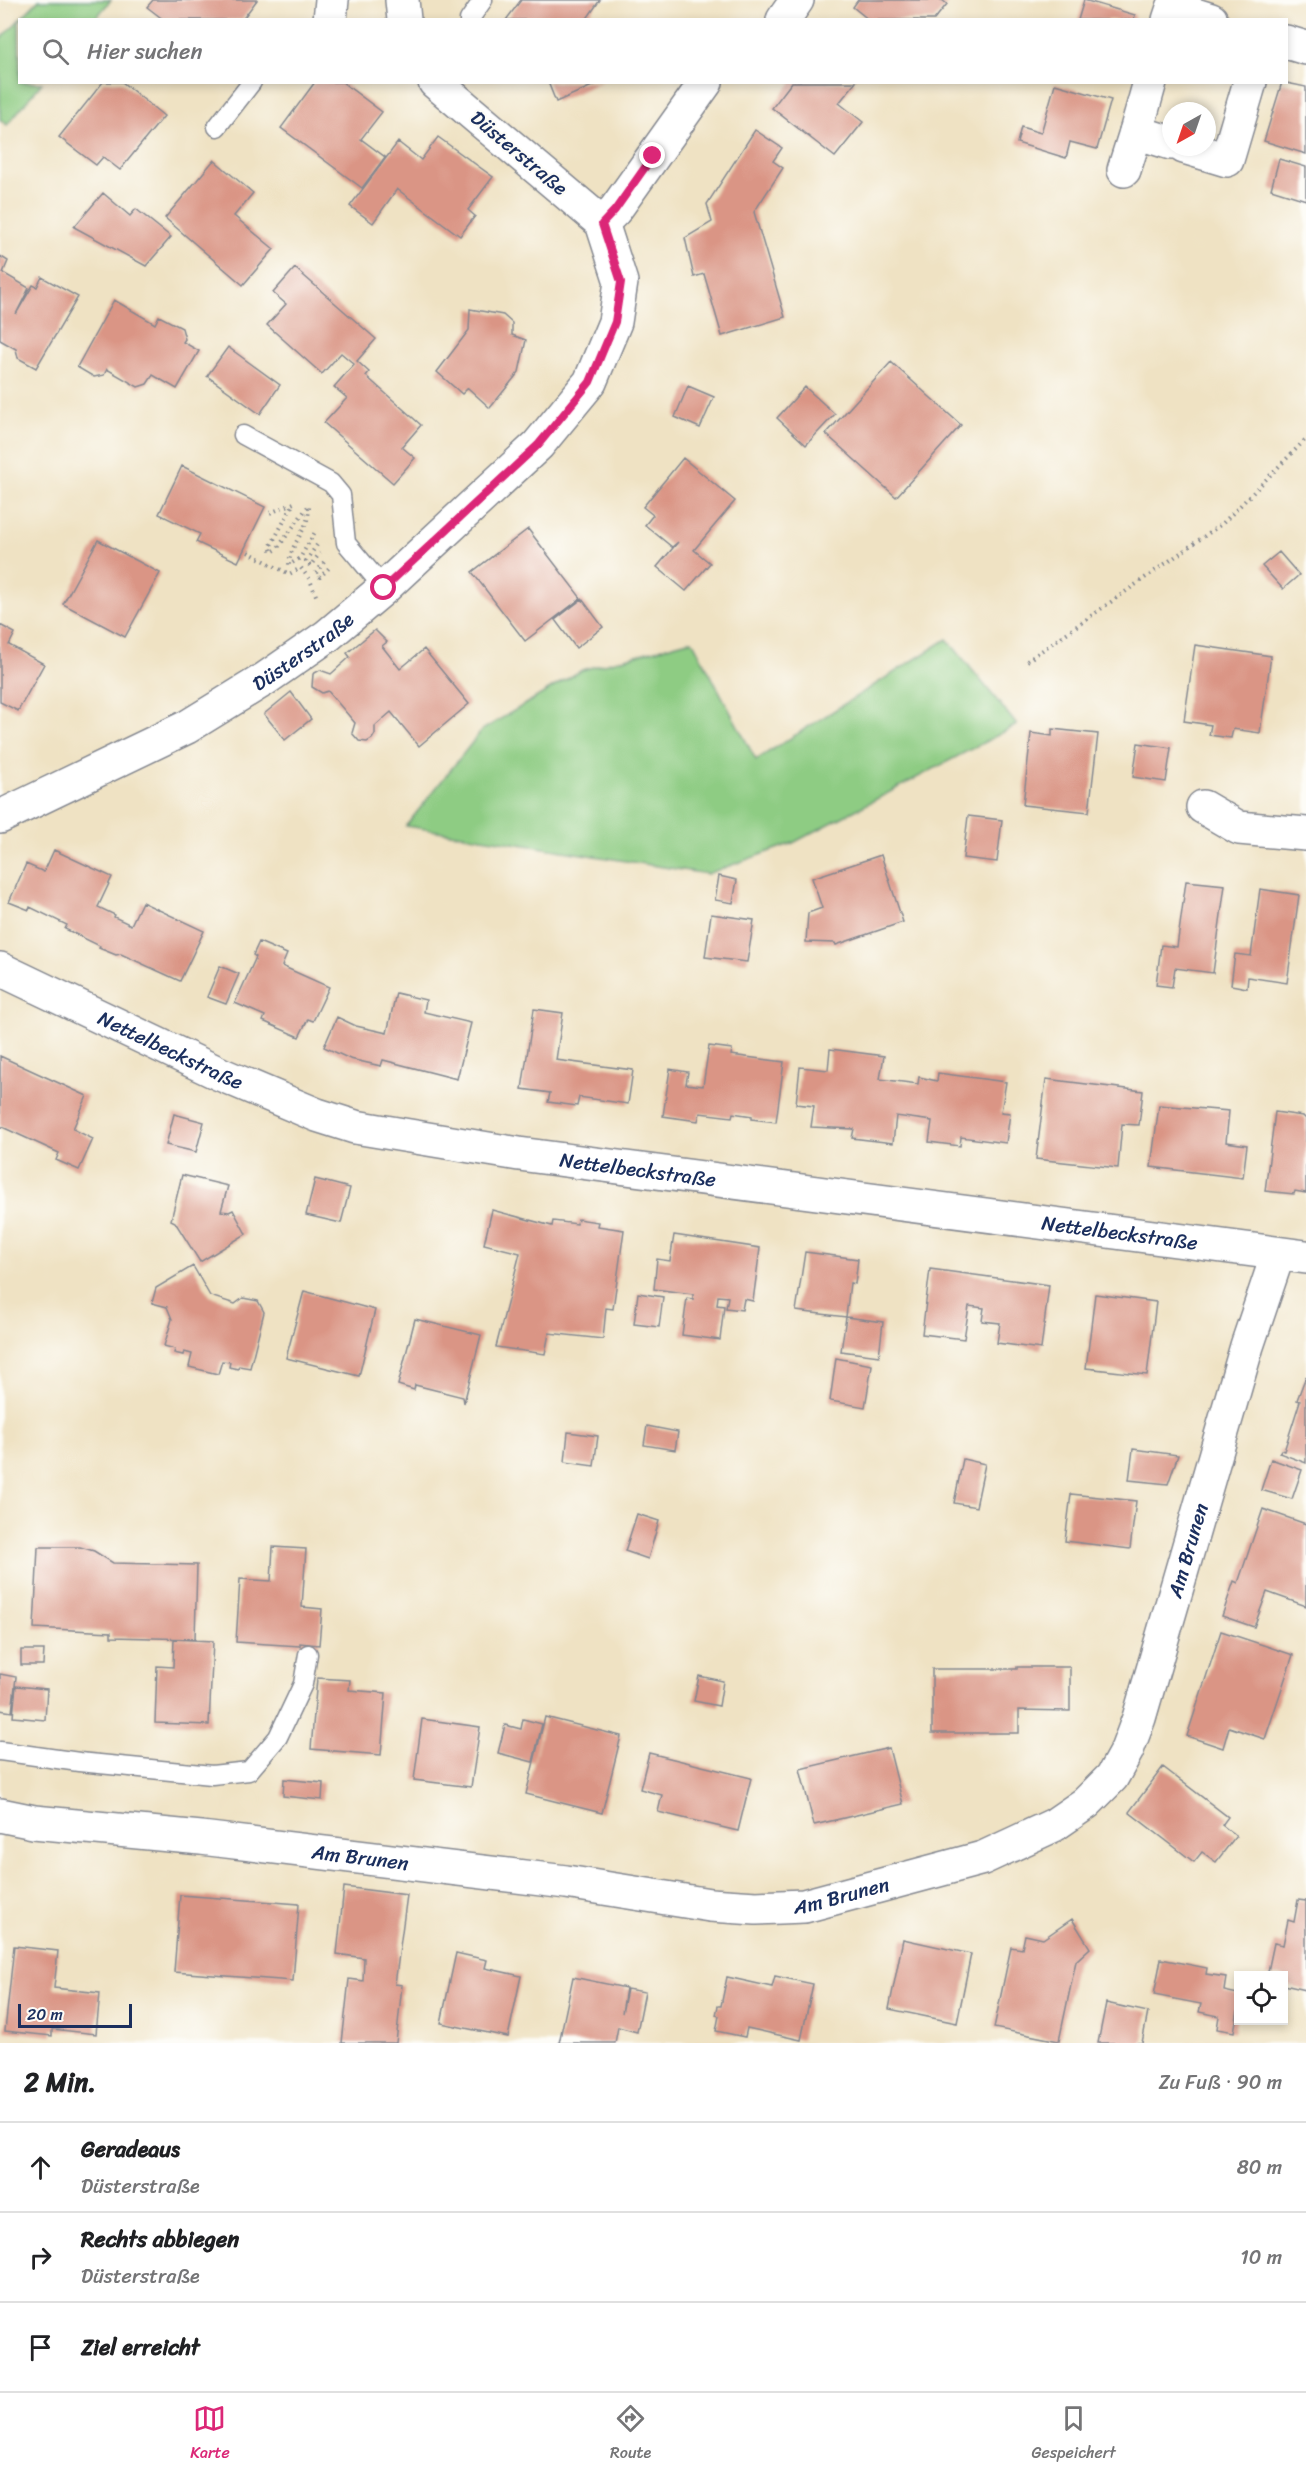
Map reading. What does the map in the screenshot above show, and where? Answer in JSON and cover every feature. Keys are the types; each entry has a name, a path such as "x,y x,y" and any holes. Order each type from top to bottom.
{"street":[{"path":"402,0 404,18"},
{"path":"784,18 797,0"},
{"path":"1170,18 1173,8 1205,18"},
{"path":"1288,42 1306,48"},
{"name":"Düsterstraße","path":"0,817 187,727 266,680 327,636 384,588 538,445 590,382 615,322 621,282 602,224 437,84"},
{"path":"602,224 615,210 705,84"},
{"path":"1124,170 1149,84"},
{"path":"1214,156 1227,160 1249,84"},
{"path":"1136,132 1162,140"},
{"path":"1203,807 1239,828 1306,834"},
{"name":"Nettelbeckstraße","path":"0,969 220,1074 316,1115 355,1127 519,1155 797,1189 1292,1255"},
{"name":"Am Brunen","path":"0,1815 34,1822 201,1838 554,1881 710,1905 756,1908 804,1906 983,1858 1054,1825 1086,1803 1112,1777 1127,1750 1139,1718 1247,1346 1292,1255"}],"lane":[{"path":"471,18 483,0"},
{"path":"217,127 250,84"},
{"path":"243,435 331,483 342,495 346,543 384,588"},
{"path":"0,1752 212,1775 249,1771 278,1737 303,1684 308,1654"}],"path":[{"path":"1027,661 1223,523 1306,439"},
{"path":"270,513 294,503 270,547 272,552 277,549 309,506 310,519 289,554 289,565 300,558 315,531 322,530"},
{"path":"317,544 306,561 310,566 324,548"},
{"path":"248,552 289,574 301,568 310,580 319,604"},
{"path":"325,560 316,573 320,577 336,561"}],"green space":[{"path":"39,0 111,0 96,18 21,18"},
{"path":"18,21 18,84 41,84 7,125 0,120 0,40"},
{"path":"947,639 1017,725 793,843 707,874 406,826 482,730 582,670 692,640 756,760"}],"building":[{"path":"153,0 257,0 244,18 161,18 147,7"},
{"path":"521,0 600,0 587,18 508,18"},
{"path":"858,0 942,0 947,4 936,18 867,18 853,7"},
{"path":"1084,0 1135,15 1134,18 1079,18"},
{"path":"101,84 124,84 164,116 120,170 103,157 96,165 59,137"},
{"path":"314,84 345,84 382,112 361,139 385,157 362,188 281,128"},
{"path":"549,84 596,84 556,102"},
{"path":"790,84 854,84 839,103 863,122 835,157 772,108"},
{"path":"1055,84 1111,100 1097,149 1070,142 1066,158 1017,143 1021,127 1041,133"},
{"path":"1281,84 1306,87 1306,154 1264,141"},
{"path":"755,130 782,148 773,161 783,168 754,212 785,317 722,336 704,274 694,277 685,238 712,222 707,204"},
{"path":"438,137 493,177 468,210 475,216 460,236 397,189 373,223 350,206 398,142 421,160"},
{"path":"1279,159 1306,167 1306,200 1271,189"},
{"path":"214,160 253,193 234,216 274,249 243,285 165,218"},
{"path":"103,193 130,216 136,209 171,237 146,266 74,227"},
{"path":"0,256 8,261 3,273 29,288 16,314 33,285 37,287 42,277 78,297 36,368 18,358 16,349 0,340"},
{"path":"295,268 376,339 357,361 369,372 366,376 421,425 402,447 415,458 393,483 324,423 347,398 334,387 354,364 341,353 322,374 267,325 286,304 273,293"},
{"path":"114,300 155,324 159,316 182,328 185,339 183,342 199,351 177,389 153,375 147,384 138,387 107,369 104,375 94,377 77,367"},
{"path":"470,309 503,315 512,323 512,335 526,340 519,372 490,408 468,388 462,394 437,372 469,330"},
{"path":"228,347 280,385 260,414 207,376"},
{"path":"891,362 961,425 896,497 826,434"},
{"path":"688,386 714,397 700,428 675,417"},
{"path":"805,387 835,414 806,445 777,418"},
{"path":"683,458 735,501 694,550 710,563 686,591 657,567 678,542 672,547 645,525 653,515 643,507"},
{"path":"182,466 265,507 238,562 196,542 200,534 159,514"},
{"path":"528,529 581,598 525,641 472,572"},
{"path":"98,540 160,573 125,637 63,604"},
{"path":"1279,552 1299,575 1283,589 1262,566"},
{"path":"582,599 603,627 576,648 555,620"},
{"path":"0,625 15,633 9,645 44,664 18,711 0,702"},
{"path":"375,630 387,642 382,646 400,669 424,649 469,704 419,746 391,712 375,726 372,739 367,742 359,741 352,733 355,723 328,691 322,693 312,687 313,674 320,670 331,674 350,657 347,653"},
{"path":"1195,645 1271,656 1260,733 1233,729 1231,738 1209,735 1211,725 1184,721"},
{"path":"291,692 311,719 285,740 264,714"},
{"path":"1052,729 1098,734 1089,812 1023,805 1031,733 1052,736"},
{"path":"1138,743 1171,748 1166,782 1133,777"},
{"path":"968,816 1002,820 997,862 963,858"},
{"path":"54,850 112,877 98,907 115,915 114,917 131,925 142,902 204,931 180,981 121,954 116,955 99,948 100,946 65,929 67,925 30,907 29,910 9,902 26,864 44,872"},
{"path":"881,855 903,922 836,945 835,943 806,942 808,913 822,908 812,878"},
{"path":"719,876 737,880 733,903 715,900"},
{"path":"1186,881 1225,885 1213,973 1175,968 1172,987 1156,985 1161,945 1177,947"},
{"path":"1260,889 1299,895 1287,983 1248,977 1247,988 1231,985 1235,954 1251,956"},
{"path":"711,914 754,920 747,962 705,957"},
{"path":"259,942 287,954 282,966 329,987 313,1021 308,1019 299,1037 263,1021 265,1016 235,1003 256,957 253,955"},
{"path":"220,966 239,974 226,1004 207,997"},
{"path":"396,993 426,1000 424,1012 471,1023 457,1079 383,1060 381,1066 350,1059 324,1047 337,1017 356,1026 387,1033"},
{"path":"534,1009 563,1013 556,1060 633,1070 628,1104 579,1097 577,1106 548,1102 550,1093 522,1089"},
{"path":"709,1046 732,1049 731,1055 784,1062 776,1122 752,1119 752,1116 733,1113 732,1117 700,1113 698,1121 663,1116 670,1069 688,1072 686,1084 703,1086"},
{"path":"830,1049 884,1056 880,1079 918,1084 919,1077 937,1081 938,1073 1006,1082 1001,1112 1010,1113 1006,1143 961,1137 960,1146 929,1142 932,1121 896,1116 893,1143 852,1138 854,1129 811,1127 814,1106 796,1104 800,1067 828,1070"},
{"path":"0,1056 87,1096 73,1129 93,1139 79,1170 56,1160 59,1153 0,1126"},
{"path":"1046,1079 1143,1091 1139,1125 1122,1124 1118,1168 1036,1159"},
{"path":"1159,1105 1229,1111 1226,1142 1247,1145 1243,1178 1151,1167"},
{"path":"1275,1112 1303,1116 1306,1119 1306,1193 1265,1191"},
{"path":"174,1114 204,1122 196,1152 166,1145"},
{"path":"182,1175 228,1186 221,1211 233,1210 246,1234 200,1262 175,1222 171,1220"},
{"path":"315,1179 350,1188 341,1223 306,1215"},
{"path":"492,1210 552,1226 553,1221 577,1224 578,1219 598,1222 597,1226 624,1230 613,1309 606,1308 603,1339 549,1333 545,1354 496,1347 520,1253 484,1244"},
{"path":"674,1235 760,1248 753,1301 744,1299 742,1310 726,1308 728,1297 718,1296 717,1305 724,1306 720,1340 682,1335 687,1298 693,1299 693,1294 654,1289 657,1259 670,1261"},
{"path":"805,1252 858,1259 855,1284 850,1283 846,1317 796,1311"},
{"path":"193,1266 210,1296 235,1304 243,1298 258,1301 264,1312 250,1368 229,1367 230,1362 222,1361 218,1374 189,1367 192,1354 174,1353 175,1349 164,1346 172,1319 167,1307 152,1303 156,1288"},
{"path":"930,1269 1049,1285 1041,1349 997,1343 1000,1323 982,1321 984,1308 969,1306 964,1339 922,1334"},
{"path":"304,1291 375,1310 359,1376 286,1358"},
{"path":"638,1293 663,1297 659,1327 634,1324"},
{"path":"1095,1294 1156,1302 1147,1375 1086,1368"},
{"path":"846,1317 883,1322 879,1356 841,1351"},
{"path":"415,1319 481,1335 464,1403 463,1397 415,1385 414,1390 398,1385"},
{"path":"836,1358 872,1365 865,1407 830,1401"},
{"path":"1306,1376 1306,1463 1279,1453 1281,1450 1284,1451 1300,1401 1297,1400"},
{"path":"647,1426 678,1432 675,1450 644,1445"},
{"path":"568,1432 598,1436 594,1466 565,1462"},
{"path":"1133,1449 1178,1455 1168,1484 1129,1480"},
{"path":"963,1459 985,1464 976,1507 954,1503"},
{"path":"1271,1459 1302,1470 1292,1499 1261,1490"},
{"path":"1071,1494 1136,1501 1130,1549 1065,1541"},
{"path":"1263,1509 1306,1524 1306,1606 1267,1592 1254,1627 1222,1616 1234,1581 1238,1583"},
{"path":"637,1514 659,1521 648,1559 625,1551"},
{"path":"38,1547 80,1547 94,1551 113,1563 197,1565 195,1639 111,1637 111,1632 34,1628"},
{"path":"273,1547 306,1549 302,1607 322,1609 319,1645 236,1642 240,1579 271,1581"},
{"path":"1221,1631 1293,1655 1265,1739 1229,1727 1223,1748 1187,1736"},
{"path":"174,1639 213,1641 209,1725 155,1723 157,1666 173,1667"},
{"path":"21,1650 44,1650 43,1665 21,1665"},
{"path":"1017,1667 1070,1667 1070,1711 1019,1710 1019,1733 932,1733 932,1669 1017,1669"},
{"path":"0,1674 16,1677 12,1712 0,1710"},
{"path":"699,1676 723,1681 719,1706 694,1701"},
{"path":"317,1678 350,1680 349,1690 386,1693 381,1755 311,1749"},
{"path":"16,1686 47,1689 45,1720 13,1717"},
{"path":"545,1717 621,1736 602,1813 526,1794"},
{"path":"422,1719 480,1727 471,1787 414,1780"},
{"path":"523,1719 542,1724 533,1762 498,1753 505,1725 521,1729"},
{"path":"889,1748 903,1804 814,1825 800,1769"},
{"path":"649,1753 751,1778 738,1831 658,1812 662,1795 640,1789"},
{"path":"1163,1767 1228,1817 1222,1825 1236,1836 1216,1862 1202,1852 1194,1862 1129,1812"},
{"path":"284,1779 323,1783 322,1800 283,1796"},
{"path":"344,1887 407,1895 395,1984 402,1985 396,2043 342,2043 349,1979 363,1981 364,1958 337,1954"},
{"path":"180,1895 299,1904 293,1981 174,1972"},
{"path":"1298,1900 1306,1901 1306,1990 1288,1986 1288,1971 1268,1971 1274,1943 1283,1945 1288,1920 1294,1922"},
{"path":"1072,1919 1090,1948 1076,1961 1059,2041 994,2028 1011,1947 1022,1949 1025,1935 1043,1939"},
{"path":"903,1939 971,1954 957,2023 889,2009"},
{"path":"14,1946 58,1951 54,1988 100,1993 96,2034 52,2029 52,2036 5,2031"},
{"path":"456,1953 487,1960 485,1968 521,1976 508,2037 441,2023"},
{"path":"1161,1959 1207,1968 1206,1974 1226,1977 1224,1991 1234,1993 1234,2032 1217,2029 1219,2016 1199,2012 1201,2004 1154,1995"},
{"path":"775,1976 813,1984 801,2040 747,2028 745,2037 716,2031 719,2016 716,2015 718,2006 721,2006 727,1977 772,1987"},
{"path":"573,1977 626,1988 622,2013 627,1989 645,1992 637,2032 618,2027 615,2043 559,2043"},
{"path":"1106,2003 1148,2012 1142,2043 1098,2043"}],"route":[{"path":"384,588 538,445 590,382 615,322 621,282 602,224 615,210 653,156"}]}
